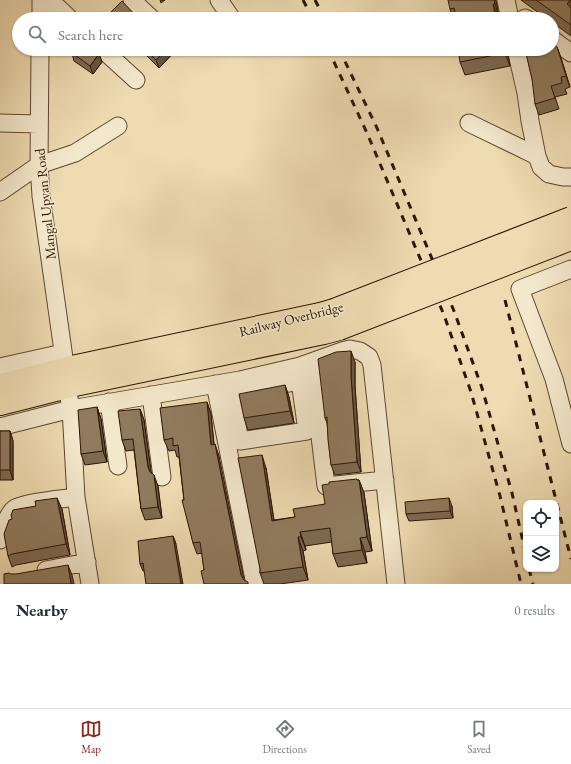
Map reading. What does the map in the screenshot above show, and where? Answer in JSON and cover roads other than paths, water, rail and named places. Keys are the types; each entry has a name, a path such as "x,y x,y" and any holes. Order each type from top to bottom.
{"main road":[{"name":"Railway Overbridge","path":"0,404 75,385 324,333 337,319 571,218"},
{"name":"Railway Overbridge","path":"0,385 72,367 305,317 337,319 571,239"}],"street":[{"path":"41,0 41,12"},
{"path":"50,0 63,12"},
{"path":"132,0 145,12"},
{"path":"219,0 227,12"},
{"path":"506,0 515,12"},
{"path":"559,44 571,53"},
{"name":"Mangal Upvan Road","path":"0,367 64,356 41,196 38,165 40,56"},
{"path":"110,56 136,80"},
{"path":"518,56 526,93 537,156 541,167 549,174 571,177"},
{"path":"0,123 39,124"},
{"path":"470,123 537,156"},
{"path":"0,192 38,165 75,153 118,126"},
{"path":"571,269 520,289 554,379 571,444"},
{"path":"0,427 70,403 109,402 215,384 257,383 300,381 307,431 240,441 231,394 257,383 300,366 342,351 350,349 360,351 369,357 372,365 396,584"},
{"path":"311,362 326,486 385,480"},
{"path":"215,384 255,584"},
{"path":"151,395 162,476"},
{"path":"109,402 118,466"},
{"path":"70,403 76,497 90,584"},
{"path":"0,540 6,521 14,509 27,504 76,497"},
{"path":"33,572 87,562"}],"railway":[{"path":"303,0 309,12"},
{"path":"315,0 321,12"},
{"path":"331,56 367,133 444,315 471,392 500,496 521,584"},
{"path":"342,56 377,128 454,311 482,388 512,493 523,542"},
{"path":"505,300 571,559"},
{"path":"530,572 533,584"}]}
